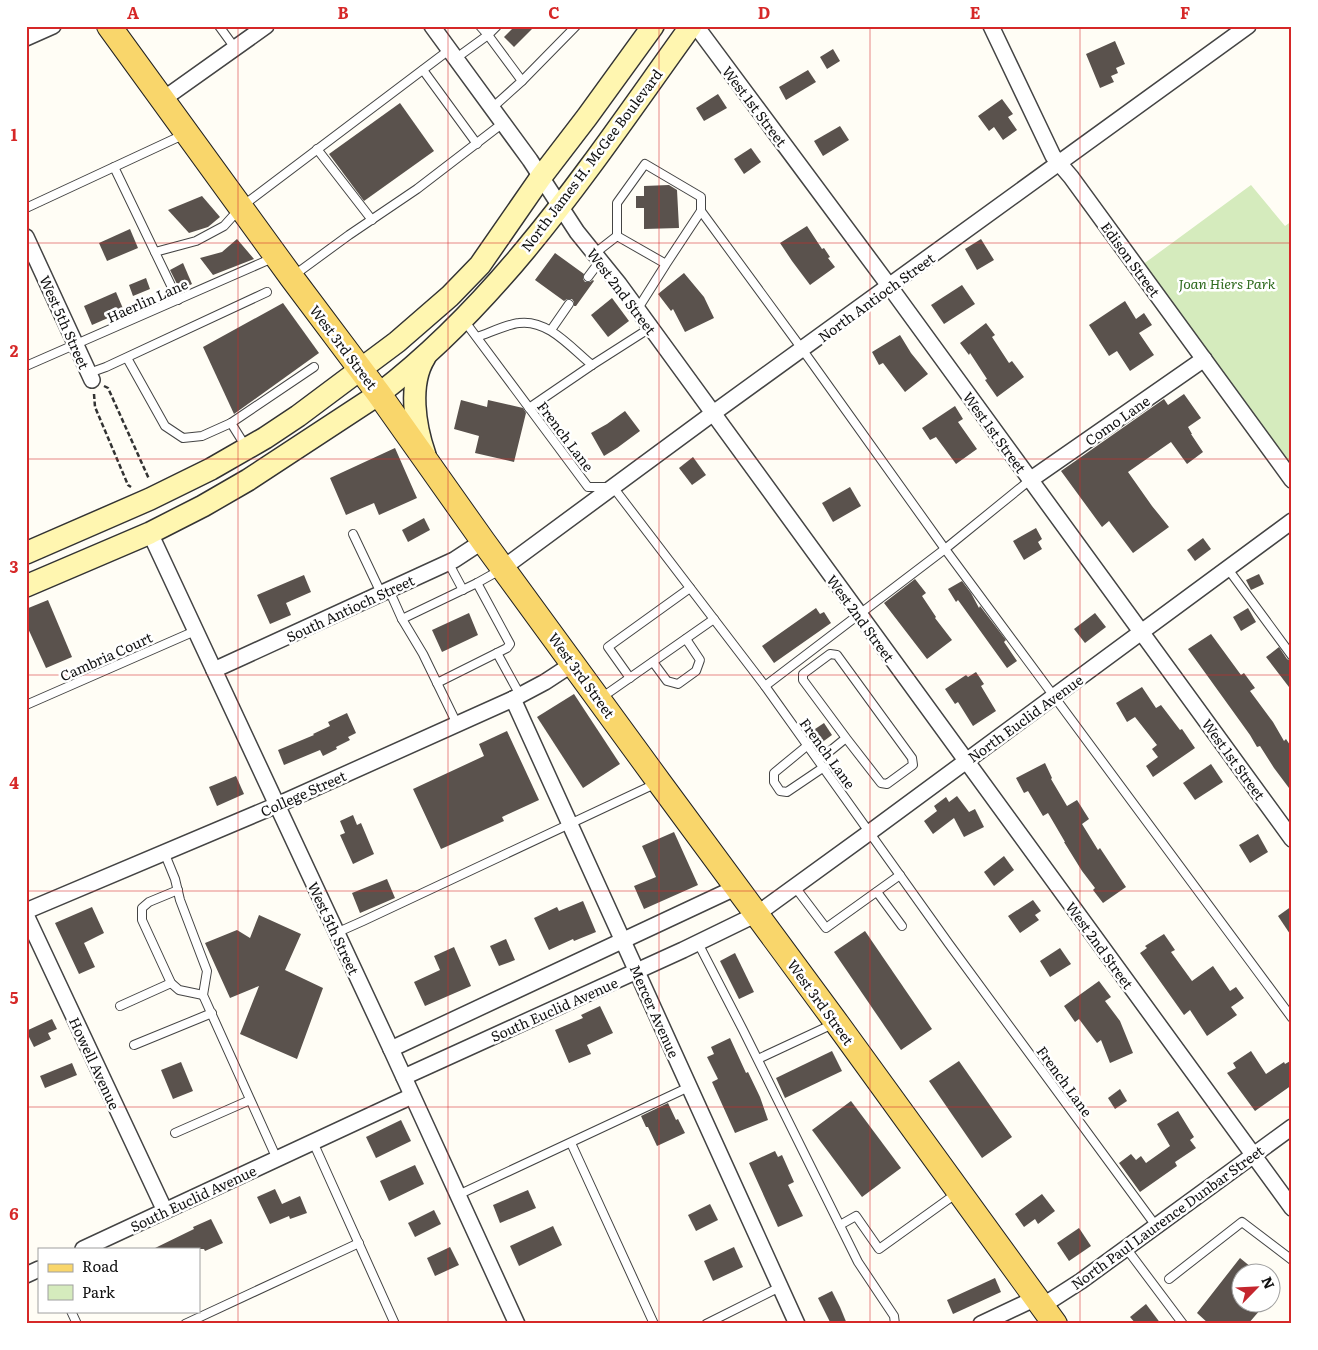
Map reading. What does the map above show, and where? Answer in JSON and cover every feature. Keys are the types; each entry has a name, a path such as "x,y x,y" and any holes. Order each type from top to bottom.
{"main road":[{"name":"West 3rd Street","path":"109,26 292,278 379,394 599,700 758,914 1044,1309"},
{"name":"North James H. McGee Boulevard","path":"26,586 150,533 203,506 248,480 379,394 428,352 500,280 560,207 691,26"},
{"name":"North James H. McGee Boulevard","path":"26,553 150,499 212,469 298,416 397,342 450,296 480,265 649,28"},
{"path":"428,352 417,374 415,386 416,418 421,444 428,463"}],"street":[{"path":"26,38 53,26"},
{"path":"162,100 266,26"},
{"name":"West 2nd Street","path":"432,26 503,123 560,207 1292,1208"},
{"name":"West 1st Street","path":"696,26 890,287 1292,839"},
{"name":"Edison Street","path":"991,26 1053,156 1071,177 1292,480"},
{"name":"North Antioch Street","path":"503,568 712,414 1248,26"},
{"name":"West 5th Street","path":"26,237 90,376"},
{"name":"Como Lane","path":"1030,480 1204,359"},
{"name":"North Euclid Avenue","path":"758,914 1292,521"},
{"name":"West 5th Street","path":"150,533 517,1324"},
{"name":"South Antioch Street","path":"214,670 448,562 483,541"},
{"name":"College Street","path":"26,911 277,804 457,724 545,682 574,663"},
{"name":"Mercer Avenue","path":"516,697 570,824 797,1324"},
{"path":"391,1049 737,887"},
{"name":"South Euclid Avenue","path":"404,1077 758,914"},
{"name":"Howell Avenue","path":"26,915 164,1211"},
{"name":"South Euclid Avenue","path":"85,1248 412,1096"},
{"name":"North Paul Laurence Dunbar Street","path":"981,1324 1044,1309 1292,1128"},
{"path":"26,1275 38,1269"}],"lane":[{"path":"219,26 235,48"},
{"path":"480,26 522,81"},
{"path":"155,252 196,241 224,226 241,207 423,70 488,35 497,26"},
{"path":"492,108 522,81 576,26"},
{"path":"423,70 476,144"},
{"path":"292,278 417,189 503,123"},
{"path":"26,208 187,133"},
{"path":"317,149 372,220"},
{"path":"588,277 597,257 617,236 617,203 646,164 701,197 701,211 637,310"},
{"path":"114,167 178,300"},
{"path":"701,211 945,549 1292,1018"},
{"path":"617,236 666,264"},
{"name":"Haerlin Lane","path":"26,366 276,256"},
{"path":"90,376 268,292"},
{"path":"551,330 569,304"},
{"name":"French Lane","path":"463,319 588,487 613,487 714,619 819,760 949,944 1156,1226"},
{"path":"478,337 518,323 536,324 551,330 592,365"},
{"path":"529,408 650,328"},
{"path":"126,358 165,426 183,438 202,436 232,423 314,367"},
{"path":"232,423 247,448"},
{"path":"765,686 859,616 1030,480"},
{"path":"353,534 385,592 424,654 457,724"},
{"path":"448,562 463,590"},
{"path":"402,619 477,583 503,568"},
{"path":"1228,569 1292,656"},
{"path":"438,683 507,648 510,644 477,583"},
{"path":"630,678 608,647 690,588"},
{"path":"599,700 714,619"},
{"name":"Cambria Court","path":"26,705 195,630"},
{"path":"653,662 667,680 678,684 684,680 696,671 700,660 686,639"},
{"path":"497,653 516,697"},
{"path":"830,654 837,655 912,758 913,765 887,784 881,783 846,738 803,680 803,674 830,654"},
{"path":"819,760 846,738"},
{"path":"808,745 774,773 774,782 780,791 786,792 824,767"},
{"path":"336,933 659,782"},
{"path":"164,852 207,970 203,995 277,1159"},
{"path":"795,887 826,928 900,875"},
{"path":"178,890 149,902 142,908 142,920 171,984 179,990 203,995"},
{"path":"877,892 902,926"},
{"path":"698,943 758,1059 858,1262 894,1316 895,1324"},
{"path":"120,1006 171,984"},
{"path":"134,1045 212,1013"},
{"path":"758,1059 836,1022"},
{"path":"458,1196 689,1087"},
{"path":"175,1134 250,1100"},
{"path":"313,1142 395,1324"},
{"path":"570,1143 654,1324"},
{"path":"840,1225 856,1216 879,1248 959,1192"},
{"path":"1169,1279 1242,1222 1292,1260"},
{"path":"184,1324 359,1243"},
{"path":"1126,1248 1183,1324"},
{"path":"706,1324 780,1287"},
{"path":"71,1312 77,1324"}],"path":[{"path":"90,376 95,407 128,485 150,499"},
{"path":"90,376 108,388 149,477 150,499"}],"green space":[{"name":"Joan Hiers Park","path":"1251,185 1285,226 1292,221 1292,480 1138,268"}],"building":[{"path":"515,26 535,26 514,47 504,37"},
{"path":"1115,41 1125,64 1116,68 1118,73 1111,76 1114,82 1100,88 1086,54"},
{"path":"833,49 840,61 827,69 820,57"},
{"path":"808,70 816,82 786,100 779,87"},
{"path":"718,94 727,108 704,121 696,108"},
{"path":"1002,99 1013,114 1008,117 1017,130 1003,140 994,127 989,131 978,116"},
{"path":"400,103 434,151 364,201 329,154"},
{"path":"840,126 849,140 823,156 814,141"},
{"path":"751,148 761,162 744,174 734,159"},
{"path":"669,185 677,190 679,228 644,229 644,208 636,208 636,196 644,196 644,186"},
{"path":"202,196 220,217 208,227 189,233 168,210"},
{"path":"807,226 822,249 824,248 830,257 828,258 835,267 810,285 780,243"},
{"path":"130,229 138,248 107,261 99,243"},
{"path":"237,239 254,259 213,275 200,258 222,252"},
{"path":"981,239 994,260 977,270 965,249"},
{"path":"555,253 584,274 583,279 585,282 594,281 576,306 574,306 572,299 564,301 535,280"},
{"path":"183,263 192,284 180,290 170,270"},
{"path":"684,273 704,297 714,318 685,332 673,309 671,311 658,294"},
{"path":"146,278 150,289 133,296 129,285"},
{"path":"962,285 975,304 944,324 931,305"},
{"path":"116,292 124,311 92,325 84,306"},
{"path":"612,298 629,321 608,337 591,315"},
{"path":"1125,301 1136,319 1144,313 1152,325 1139,333 1154,355 1130,371 1117,351 1109,356 1089,325"},
{"path":"283,303 319,353 234,414 203,347"},
{"path":"986,323 995,335 992,337 1009,363 1012,361 1024,377 997,397 970,353 969,355 960,343"},
{"path":"900,335 911,353 928,374 905,392 883,363 879,365 872,352"},
{"path":"1184,394 1201,418 1188,427 1203,452 1187,464 1171,442 1128,472 1169,527 1133,553 1109,521 1102,527 1061,471 1164,399 1168,405"},
{"path":"461,400 487,407 488,400 523,408 526,413 514,462 475,453 479,436 454,429"},
{"path":"955,406 963,419 958,422 977,449 956,464 936,437 930,440 922,428"},
{"path":"625,411 640,431 604,456 591,433"},
{"path":"395,448 417,498 379,515 374,503 346,515 330,478"},
{"path":"693,457 706,475 692,485 679,468"},
{"path":"850,487 861,506 833,522 822,503"},
{"path":"424,518 430,530 408,542 402,530"},
{"path":"1036,528 1042,539 1038,542 1042,549 1024,560 1013,541"},
{"path":"1203,538 1211,549 1195,561 1187,550"},
{"path":"1259,574 1264,584 1251,590 1246,580"},
{"path":"304,575 311,592 286,603 291,615 270,624 257,595"},
{"path":"915,579 926,593 922,596 935,618 952,640 927,659 884,603"},
{"path":"962,581 979,608 980,606 1006,640 1004,642 1017,661 1007,668 948,589"},
{"path":"48,600 72,657 46,668 26,624 26,609"},
{"path":"816,608 820,614 824,612 831,623 774,663 762,646"},
{"path":"1248,608 1256,622 1241,631 1233,617"},
{"path":"469,613 478,635 442,652 432,630"},
{"path":"1095,613 1106,627 1085,643 1074,629"},
{"path":"1211,634 1241,675 1244,673 1255,688 1250,691 1273,722 1284,741 1286,739 1292,748 1292,792 1260,746 1257,747 1188,649"},
{"path":"1279,647 1287,659 1292,662 1292,691 1266,657"},
{"path":"976,672 984,684 981,686 996,711 973,726 958,702 955,704 945,689 966,675 968,677"},
{"path":"1142,687 1156,708 1161,705 1180,730 1182,729 1195,748 1153,777 1146,766 1158,757 1152,749 1157,745 1135,717 1127,722 1116,703"},
{"path":"574,694 620,764 583,788 537,717"},
{"path":"347,713 356,733 348,737 350,740 323,756 320,750 284,765 278,750 314,735 330,726 328,722"},
{"path":"824,723 832,735 817,746 809,733"},
{"path":"507,731 539,800 502,817 504,821 441,849 413,789 484,756 479,744"},
{"path":"1045,763 1051,779 1067,806 1077,800 1089,819 1082,824 1098,850 1100,848 1126,887 1103,903 1093,890 1095,888 1082,871 1048,813 1043,816 1028,791 1024,793 1016,778"},
{"path":"1211,764 1223,782 1195,800 1183,783"},
{"path":"236,776 244,794 217,806 209,787"},
{"path":"957,796 969,812 975,809 984,827 964,837 954,818 933,834 924,821 937,811 934,806 946,797 949,802"},
{"path":"353,815 357,825 361,823 374,854 353,864 340,835 345,833 340,821"},
{"path":"674,832 698,885 644,909 634,886 656,877 642,846"},
{"path":"1258,834 1268,852 1250,863 1239,845"},
{"path":"1004,856 1014,870 994,886 984,872"},
{"path":"387,879 395,898 360,913 352,893"},
{"path":"1033,900 1041,911 1035,915 1039,920 1020,933 1008,916"},
{"path":"583,901 596,932 574,941 573,939 549,950 534,918 557,907 559,911"},
{"path":"1292,906 1292,937 1278,916"},
{"path":"92,907 104,933 84,943 95,967 79,974 55,923"},
{"path":"259,915 301,934 285,970 323,988 297,1059 240,1034 259,986 230,998 205,943 237,930 250,938"},
{"path":"865,931 932,1029 901,1050 834,952"},
{"path":"1164,934 1175,950 1171,952 1192,981 1213,966 1230,991 1236,987 1244,998 1231,1007 1237,1015 1207,1036 1190,1010 1184,1015 1140,953 1147,948 1145,946"},
{"path":"506,939 515,960 499,966 490,946"},
{"path":"454,947 471,986 425,1006 414,982 440,970 434,956"},
{"path":"1060,948 1071,964 1050,977 1040,961"},
{"path":"735,953 754,992 739,999 720,961"},
{"path":"1099,981 1111,997 1105,1001 1120,1021 1133,1053 1110,1063 1101,1040 1097,1043 1079,1019 1075,1022 1064,1006"},
{"path":"600,1006 613,1033 587,1045 591,1054 569,1063 555,1030 583,1018 581,1015"},
{"path":"52,1019 57,1029 48,1033 51,1039 34,1047 26,1031"},
{"path":"730,1038 746,1073 748,1072 760,1097 768,1120 735,1133 712,1082 718,1079 707,1057 714,1054 711,1047"},
{"path":"832,1051 842,1071 785,1098 776,1078"},
{"path":"1251,1051 1266,1074 1284,1062 1285,1064 1292,1060 1292,1085 1255,1111 1227,1073 1236,1068 1233,1063"},
{"path":"959,1061 1012,1137 982,1158 929,1081"},
{"path":"181,1062 193,1091 173,1099 161,1070"},
{"path":"72,1063 77,1075 45,1088 40,1076"},
{"path":"1120,1089 1127,1101 1115,1109 1108,1098"},
{"path":"851,1101 901,1168 862,1197 812,1130"},
{"path":"668,1103 685,1133 657,1146 641,1116"},
{"path":"1178,1111 1194,1137 1190,1140 1196,1148 1175,1162 1177,1166 1140,1192 1119,1163 1131,1154 1136,1160 1141,1156 1146,1163 1170,1146 1157,1124"},
{"path":"401,1120 411,1141 376,1158 366,1137"},
{"path":"775,1151 778,1157 782,1155 794,1182 788,1185 803,1216 778,1227 749,1163"},
{"path":"415,1165 424,1184 389,1201 380,1181"},
{"path":"275,1189 282,1204 300,1196 307,1213 290,1219 289,1216 270,1224 257,1197"},
{"path":"528,1190 536,1208 500,1223 493,1205"},
{"path":"1042,1194 1055,1211 1038,1224 1035,1219 1024,1227 1015,1214"},
{"path":"710,1204 718,1220 696,1231 688,1215"},
{"path":"434,1210 441,1224 415,1237 408,1223"},
{"path":"211,1219 223,1243 205,1251 200,1248 155,1248 194,1229 193,1227"},
{"path":"553,1226 562,1245 519,1266 510,1246"},
{"path":"1079,1228 1091,1246 1069,1261 1057,1243"},
{"path":"450,1247 459,1265 435,1276 427,1258"},
{"path":"734,1247 743,1267 713,1281 704,1261"},
{"path":"1240,1258 1245,1262 1237,1262"},
{"path":"1230,1271 1230,1312 1258,1312 1248,1324 1209,1324 1197,1313"},
{"path":"995,1278 1001,1292 953,1314 947,1300"},
{"path":"832,1291 847,1324 831,1324 818,1298"},
{"path":"1146,1304 1161,1324 1136,1324 1130,1317"}]}
